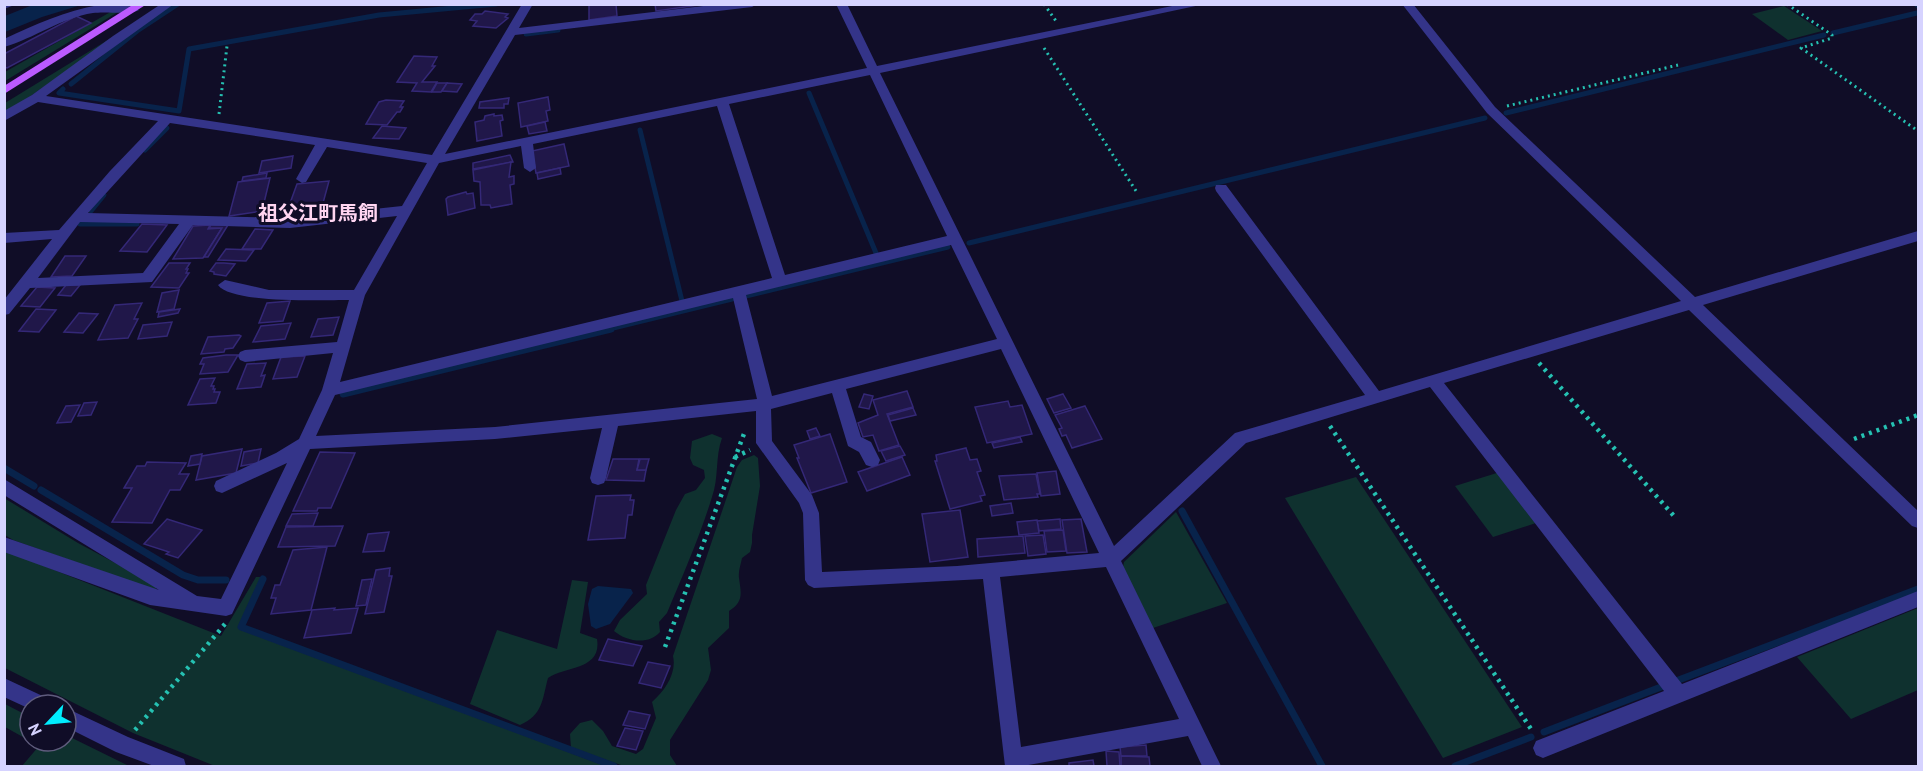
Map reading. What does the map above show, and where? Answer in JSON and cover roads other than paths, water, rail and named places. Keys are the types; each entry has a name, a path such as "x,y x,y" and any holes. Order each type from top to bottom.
{"main road":[{"path":"4,91 138,7"}],"street":[{"path":"4,6 12,4"},
{"path":"4,117 36,98 117,38 169,4"},
{"path":"4,544 150,597 226,608 330,390 358,295 528,4"},
{"path":"512,32 752,4"},
{"path":"841,4 1212,766"},
{"path":"36,98 435,160 1200,4"},
{"path":"1407,4 1491,110 1918,521"},
{"path":"4,44 67,15 114,5 138,7"},
{"path":"722,102 780,281"},
{"path":"4,310 28,284 63,234 117,169 167,119"},
{"path":"527,141 530,168"},
{"path":"302,179 323,143"},
{"path":"1221,188 1376,398"},
{"path":"77,217 290,223 406,210"},
{"path":"28,284 147,278 190,219"},
{"path":"4,238 63,234"},
{"path":"738,291 762,405 764,443 806,500 811,513 814,580 991,571 1112,559 1241,438 1918,236"},
{"path":"330,390 956,239"},
{"path":"225,285 269,295 358,295"},
{"path":"222,486 282,458 305,443 495,433 762,405 1006,342"},
{"path":"245,356 343,347"},
{"path":"1434,381 1679,695"},
{"path":"838,386 854,441 865,447 872,460"},
{"path":"598,477 610,421"},
{"path":"4,486 197,604"},
{"path":"991,571 1013,762 1192,726"},
{"path":"1544,748 1918,599"},
{"path":"4,687 18,694"},
{"path":"78,723 123,745 177,766"}],"water":[{"path":"35,4 81,5 5,32 5,16"},
{"path":"598,586 631,589 633,593 610,624 596,629 591,626 588,604 592,589"}],"waterway":[{"path":"71,84 137,31 178,4"},
{"path":"63,89 59,93 179,111 189,49 379,15 496,4"},
{"path":"1833,33 1917,13"},
{"path":"526,34 558,30"},
{"path":"1506,113 1824,35"},
{"path":"809,93 876,253"},
{"path":"969,243 1485,118"},
{"path":"145,150 167,128"},
{"path":"640,130 682,301"},
{"path":"91,211 104,195"},
{"path":"80,224 137,224"},
{"path":"746,296 948,247"},
{"path":"605,330 732,299"},
{"path":"343,394 611,329"},
{"path":"4,468 34,486"},
{"path":"41,490 183,575 198,580 226,580"},
{"path":"1182,511 1322,766"},
{"path":"263,579 241,627 614,766"},
{"path":"1676,681 1918,589"},
{"path":"1544,732 1661,687"},
{"path":"1455,766 1531,737"}],"district":[{"name":"祖父江町馬飼","path":"318,213"}]}
